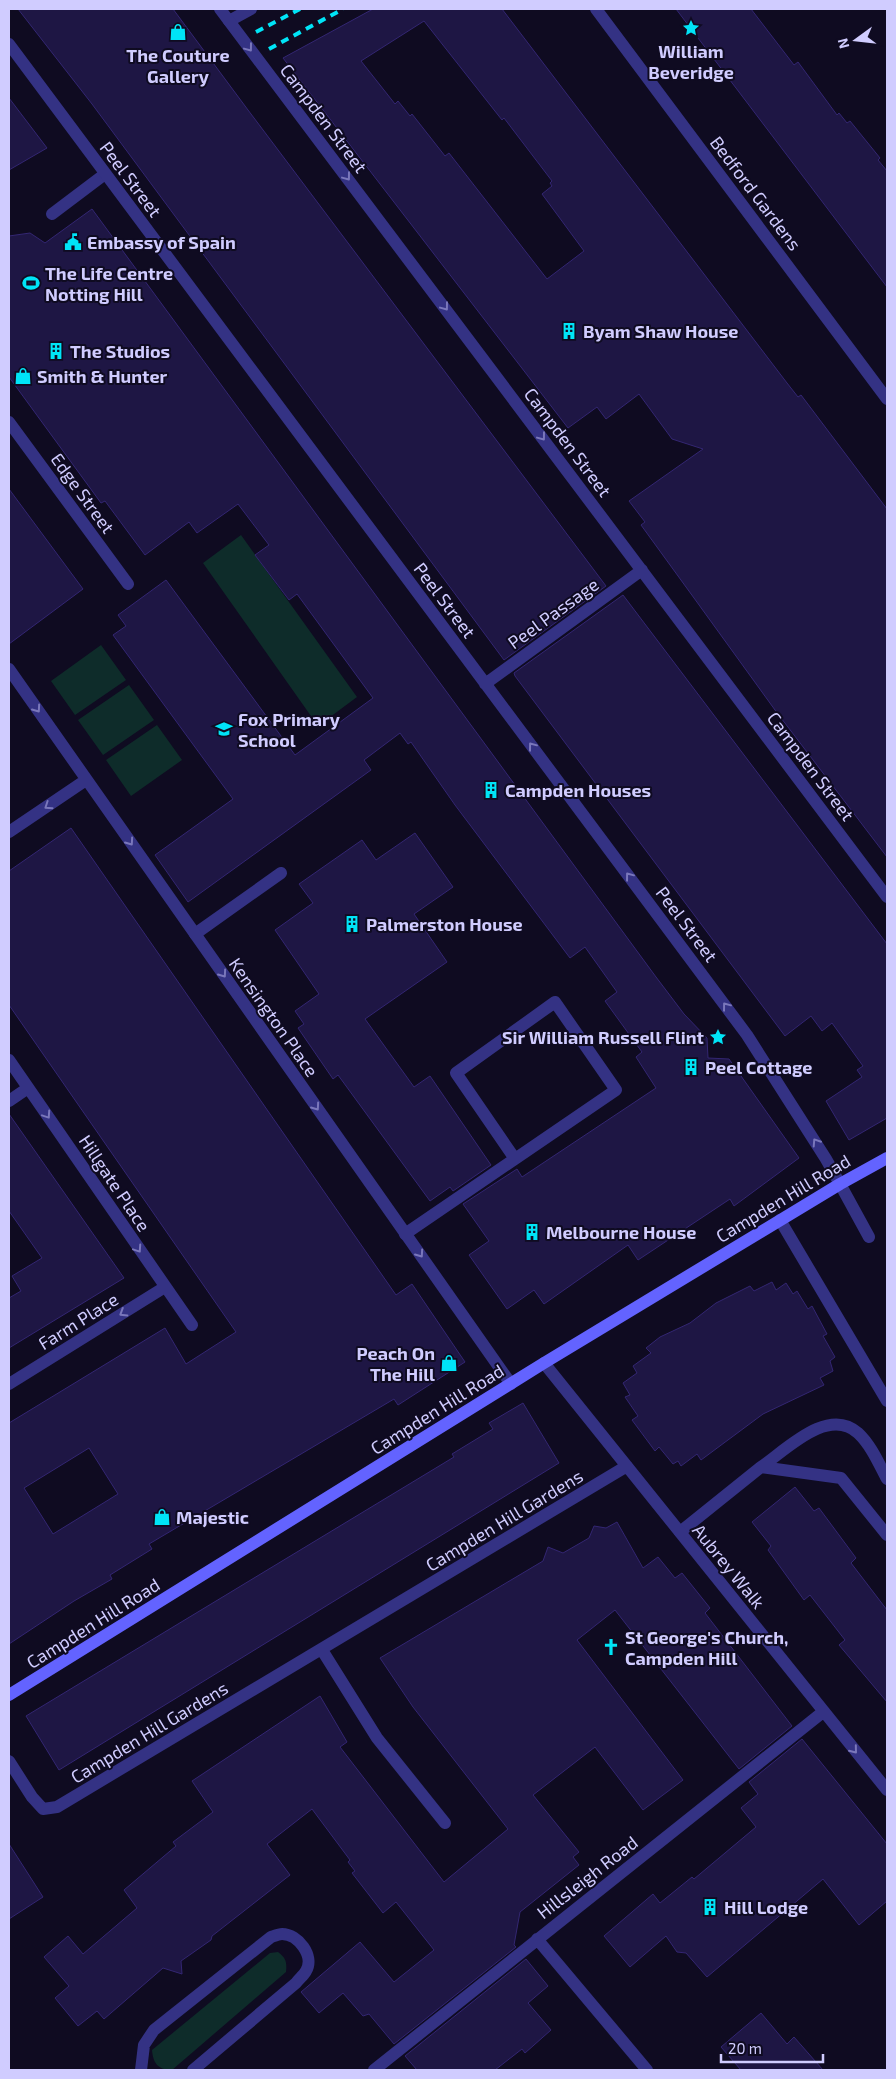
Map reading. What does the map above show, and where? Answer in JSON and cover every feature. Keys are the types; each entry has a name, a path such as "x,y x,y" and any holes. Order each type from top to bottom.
{"street":[{"name":"Campden Street","path":"220,9 887,897"},
{"path":"229,21 251,9"},
{"name":"Bedford Gardens","path":"596,9 887,398"},
{"name":"Peel Street","path":"9,44 747,1035 826,1159 869,1237"},
{"path":"52,214 105,174"},
{"name":"Edge Street","path":"9,422 128,584"},
{"name":"Peel Passage","path":"485,684 642,570"},
{"name":"Kensington Place","path":"9,669 511,1384"},
{"path":"9,832 86,780"},
{"path":"195,934 281,872"},
{"path":"405,1234 514,1160 616,1090 555,1002 456,1073 514,1160"},
{"name":"Hillgate Place","path":"9,1060 192,1325"},
{"path":"9,1101 28,1088"},
{"name":"Campden Hill Road","path":"9,1695 544,1363 840,1184 887,1158"},
{"path":"780,1220 887,1401"},
{"name":"Farm Place","path":"9,1384 165,1287"},
{"name":"Aubrey Walk","path":"544,1363 823,1712 883,1776 887,1790"},
{"path":"680,1532 761,1467 815,1429 831,1423 842,1425 857,1432 872,1450 887,1479"},
{"name":"Campden Hill Gardens","path":"9,1761 32,1797 43,1809 57,1807 627,1466"},
{"path":"761,1467 841,1478 887,1536"},
{"path":"322,1650 377,1738 445,1823"},
{"name":"Hillsleigh Road","path":"374,2070 823,1712"},
{"path":"141,2070 144,2045 154,2030 271,1937 283,1934 294,1938 307,1950 309,1961 307,1970 296,1983 193,2070"},
{"path":"537,1939 648,2070"}],"green space":[{"path":"241,535 357,697 318,726 203,563"},
{"path":"101,645 126,680 75,715 51,681"},
{"path":"129,685 154,720 103,755 78,720"},
{"path":"157,725 182,760 131,796 106,760"},
{"path":"278,1952 285,1960 286,1972 172,2070 163,2069 157,2065 152,2050 270,1953"}],"building":[{"path":"18,9 173,9 606,586 504,660 92,104"},
{"path":"373,9 502,9 787,383 798,397 801,395 887,509 887,857 775,710 641,525 645,522 629,501 703,449 672,439 639,394 606,419 597,407 568,428 283,58","holes":["424,21 502,120 504,118 552,181 550,183 552,186 542,194 584,251 547,279 449,153 445,156 412,114 410,116 398,101 395,104 361,61"]},
{"path":"676,9 751,9 794,65 798,62 837,115 839,113 847,123 850,121 880,158 878,160 887,171 887,287"},
{"path":"9,98 47,148 9,170"},
{"path":"92,209 656,977 684,1014 707,1038 708,1058 729,1059 799,1158 734,1206 730,1199 638,1260 628,1245 544,1304 534,1290 507,1309 469,1255 489,1241 463,1204 517,1169 522,1177 656,1088 636,1057 642,1052 605,1001 617,992 585,947 570,958 455,805 411,742 408,744 400,733 364,760 371,770 188,902 155,855 233,799 113,635 126,626 118,615 166,580 295,755 373,698 297,594 289,600 255,555 269,545 238,504 197,533 189,522 145,555 105,501 101,503 9,377 9,236 30,233 45,243"},
{"path":"9,489 83,589 9,644"},
{"path":"623,595 887,944 887,1118 849,1140 826,1101 862,1077 857,1070 863,1066 832,1023 822,1031 811,1016 785,1036 515,676 514,673"},
{"path":"71,828 396,1295 412,1284 465,1362 398,1405 394,1399 149,1544 152,1549 110,1575 112,1579 74,1601 9,1644 9,1423 165,1328 186,1364 236,1332 9,1005 9,871","holes":["89,1448 118,1494 53,1534 24,1488"]},
{"path":"415,833 453,887 414,914 447,962 365,1019 414,1087 430,1076 491,1165 453,1191 450,1187 430,1201 338,1075 333,1079 298,1028 304,1024 295,1011 319,994 275,930 313,903 299,884 362,840 376,860"},
{"path":"9,1114 124,1278 9,1348 9,1298 21,1291 12,1276 42,1258 9,1211"},
{"path":"772,1282 776,1290 786,1283 793,1294 797,1291 808,1309 812,1306 827,1334 823,1336 835,1357 830,1361 833,1371 820,1378 824,1385 763,1414 701,1460 697,1454 681,1466 678,1461 673,1464 659,1447 655,1451 632,1420 638,1416 625,1397 630,1395 623,1383 637,1373 633,1366 651,1353 646,1348 660,1337 690,1323 716,1303 750,1286 754,1291"},
{"path":"523,1403 559,1463 59,1770 26,1716 454,1457 452,1454 493,1429 489,1423"},
{"path":"795,1487 814,1511 819,1508 856,1558 851,1563 887,1610 887,1702 839,1645 845,1640 810,1595 804,1600 768,1550 771,1546 752,1522"},
{"path":"617,1522 643,1568 658,1557 675,1578 682,1573 710,1608 705,1613 792,1726 739,1769 615,1610 577,1640 683,1780 643,1810 595,1747 533,1795 579,1852 573,1857 579,1865 520,1912 514,1945 516,1947 394,2044 369,2014 363,2016 343,1993 319,2013 301,1992 360,1942 394,1982 434,1950 396,1902 383,1913 352,1873 355,1871 348,1862 350,1860 312,1809 267,1844 290,1875 212,1936 211,1940 181,1961 182,1974 163,1968 104,2019 97,2011 78,2026 55,1998 69,1986 44,1957 68,1936 83,1954 137,1908 124,1890 176,1846 173,1842 213,1812 192,1781 320,1696 347,1742 340,1747 444,1882 508,1829 413,1707 380,1658 543,1561 548,1547 563,1553 589,1538 594,1526 606,1528"},
{"path":"802,1739 887,1844 887,1901 859,1925 823,1879 707,1977 686,1953 677,1952 666,1936 630,1967 604,1936 653,1894 660,1903 692,1877 694,1879 756,1827 741,1808 758,1794 749,1782"},
{"path":"9,1844 43,1897 9,1919"},
{"path":"526,1959 548,1986 528,2003 551,2030 525,2053 522,2049 495,2070 417,2070 405,2056"},
{"path":"761,2013 787,2044 794,2037 823,2070 741,2070 721,2047"}],"railway":[{"path":"256,32 300,9"},
{"path":"269,49 343,9"}],"place":[{"name":"William Beveridge","path":"691,28"},
{"name":"The Couture Gallery","path":"178,32"},
{"name":"Embassy of Spain","path":"73,242"},
{"name":"The Life Centre Notting Hill","path":"31,283"},
{"name":"Byam Shaw House","path":"569,331"},
{"name":"The Studios","path":"56,351"},
{"name":"Smith & Hunter","path":"23,376"},
{"name":"Fox Primary School","path":"224,729"},
{"name":"Campden Houses","path":"491,790"},
{"name":"Palmerston House","path":"352,924"},
{"name":"Sir William Russell Flint","path":"718,1037"},
{"name":"Peel Cottage","path":"691,1067"},
{"name":"Melbourne House","path":"532,1232"},
{"name":"Peach On The Hill","path":"449,1363"},
{"name":"Majestic","path":"162,1517"},
{"name":"St George's Church, Campden Hill","path":"611,1647"},
{"name":"Hill Lodge","path":"710,1907"}]}
